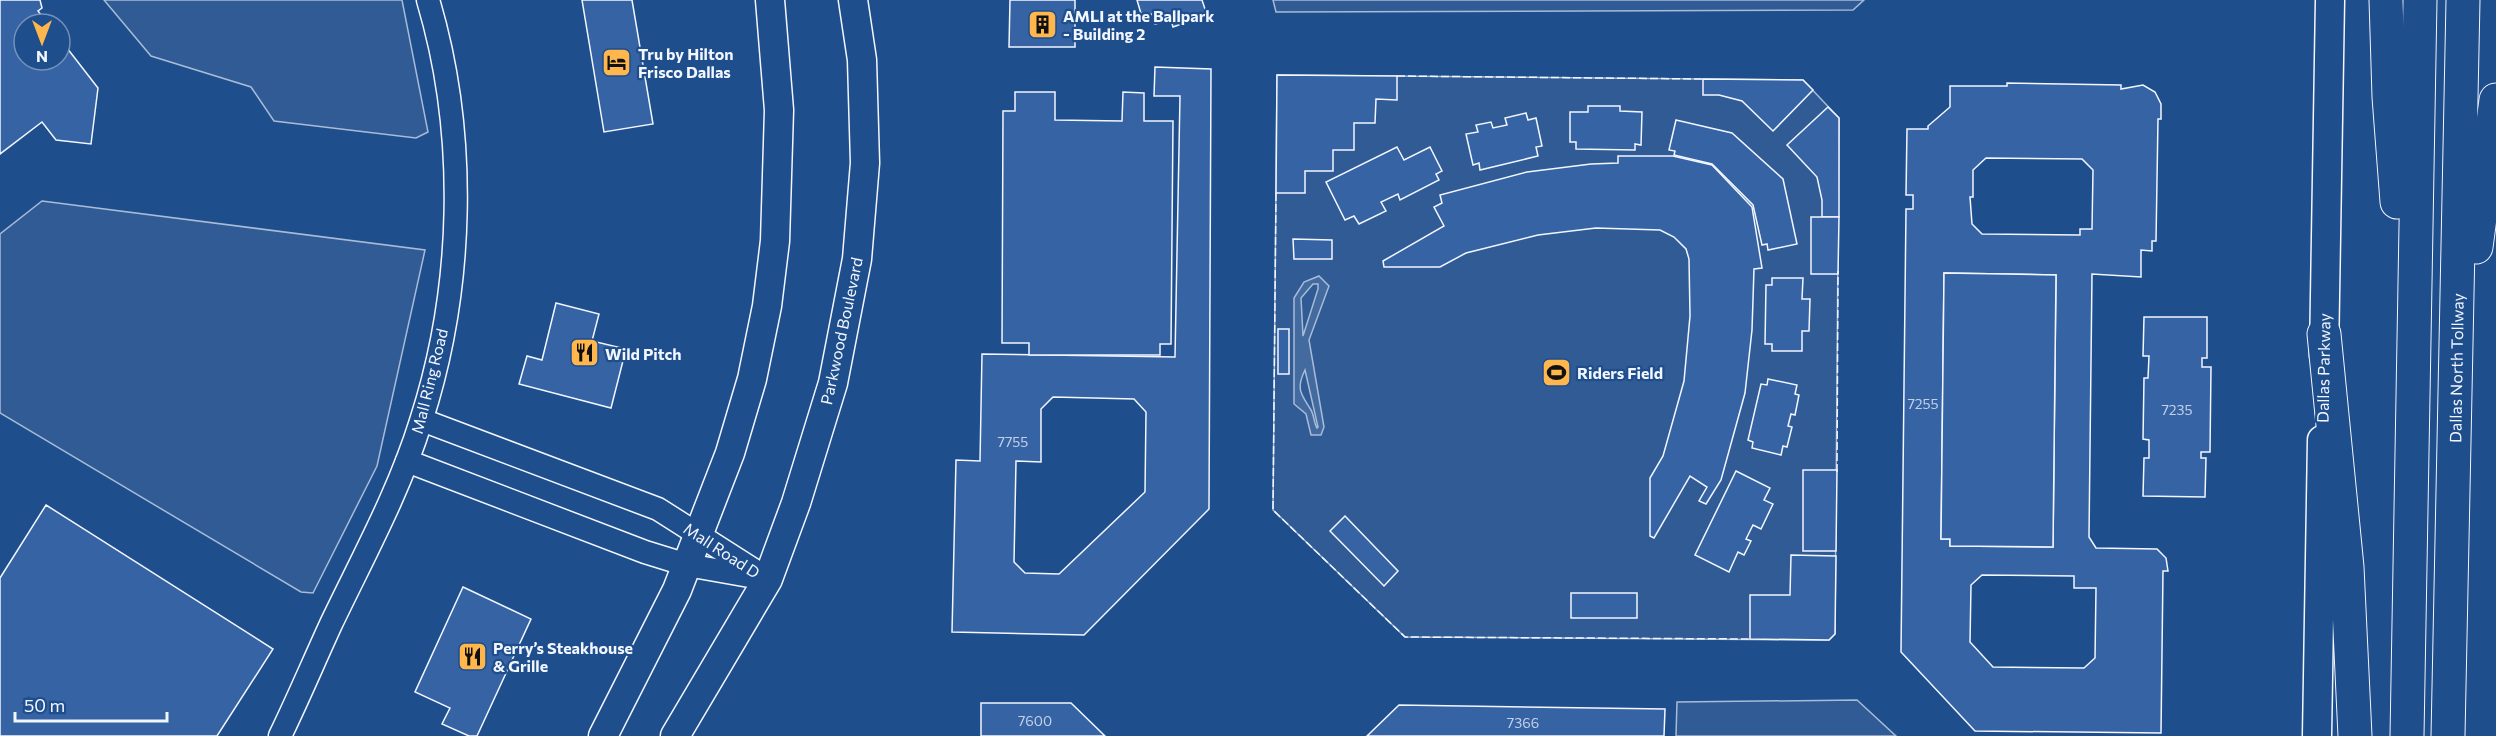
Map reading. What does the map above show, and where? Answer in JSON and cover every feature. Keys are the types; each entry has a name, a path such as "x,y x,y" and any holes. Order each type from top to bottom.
{"highway":[{"path":"2386,0 2391,137 2412,389"},
{"path":"2407,736 2420,0"},
{"name":"Dallas North Tollway","path":"2448,736 2463,0"},
{"path":"2456,388 2496,100"},
{"path":"2324,334 2348,567 2355,736"}],"main road":[{"path":"603,736 677,590 740,422 752,380 767,306 775,241 779,110 770,0"},
{"name":"Parkwood Boulevard","path":"675,736 768,579 796,503 833,383 857,259 866,163 862,60 853,0"},
{"name":"Dallas Parkway","path":"2317,736 2330,0"}],"street":[{"name":"Mall Ring Road","path":"280,736 377,533 407,461 422,420 451,284 455,162 449,98 439,39 428,0"},
{"name":"Mall Road D","path":"422,420 658,508 698,536 768,579"},
{"name":"Mall Road D","path":"407,461 536,512 687,565 768,579"}],"shaded area":[{"path":"104,0 402,0 428,132 416,138 274,121 251,87 151,56"},
{"path":"1273,0 1864,0 1853,10 1276,12"},
{"name":"Riders Field","path":"1277,75 1803,80 1839,118 1835,634 1829,640 1405,637 1273,510"},
{"path":"42,201 425,250 377,466 313,593 301,592 0,413 0,234"},
{"path":"1319,276 1329,286 1309,340 1324,427 1321,435 1311,435 1306,414 1294,404 1294,298 1304,282","holes":["1313,284 1318,284 1318,289 1303,336 1301,298","1305,370 1318,427 1317,428 1312,412 1301,392 1300,383"]},
{"path":"1857,700 1896,736 1676,736 1677,702"}],"building":[{"path":"0,0 40,0 42,8 39,12 12,12 12,72 72,72 72,54 98,88 91,144 56,140 42,122 0,154"},
{"name":"Tru by Hilton Frisco Dallas","path":"582,0 632,0 653,124 604,132"},
{"name":"AMLI at the Ballpark - Building 2","path":"1010,0 1075,0 1075,47 1009,47"},
{"name":"AMLI at the Ballpark - Building 2","path":"1137,0 1202,0 1207,15 1173,27 1171,20 1155,24 1152,14 1142,17"},
{"path":"1155,67 1211,69 1209,509 1084,635 952,632 956,460 980,461 982,354 1175,357 1180,96 1154,96","holes":["1053,397 1134,399 1146,412 1145,492 1059,574 1025,573 1014,562 1016,461 1041,462 1041,409"]},
{"path":"1277,75 1397,76 1397,100 1376,99 1375,123 1354,123 1354,150 1333,150 1333,171 1305,171 1305,193 1276,193"},
{"path":"1703,79 1803,80 1813,90 1773,131 1742,101 1719,95 1703,95"},
{"path":"2007,83 2121,85 2121,89 2143,85 2155,92 2161,104 2161,119 2158,119 2156,241 2152,241 2152,251 2141,250 2141,277 2092,274 2089,537 2096,548 2157,549 2166,558 2168,571 2163,571 2161,733 1975,731 1901,652 1906,209 1913,209 1913,195 1906,195 1907,129 1928,129 1928,126 1950,107 1950,86 2007,86","holes":["1986,158 2082,159 2093,170 2092,229 2080,229 2080,235 1982,234 1972,224 1970,197 1973,197 1973,170","1944,273 2056,275 2053,547 1950,546 1950,539 1941,539","1982,575 2074,576 2074,588 2096,588 2095,658 2084,668 1993,667 1970,642 1971,585"]},
{"path":"1015,92 1055,92 1055,120 1122,121 1123,92 1144,93 1144,121 1173,121 1171,344 1160,344 1160,355 1029,355 1029,343 1002,343 1003,111 1015,111"},
{"path":"1588,106 1620,106 1620,111 1642,112 1641,145 1635,144 1635,150 1576,149 1576,142 1570,142 1570,112 1588,112"},
{"path":"1828,107 1839,118 1839,217 1822,217 1822,200 1817,177 1787,145"},
{"path":"1526,113 1528,120 1536,118 1542,146 1536,147 1538,156 1480,170 1479,163 1473,165 1466,134 1478,132 1476,125 1491,122 1493,128 1507,125 1505,118"},
{"path":"1676,120 1732,133 1783,179 1797,244 1768,250 1767,244 1762,245 1753,205 1712,164 1674,155 1675,151 1669,150"},
{"path":"1397,147 1404,160 1430,147 1442,171 1436,174 1439,180 1400,200 1398,194 1381,202 1386,211 1359,224 1354,216 1345,220 1326,182"},
{"path":"1618,156 1673,156 1712,165 1752,207 1762,268 1754,269 1752,330 1745,393 1721,480 1706,504 1699,501 1707,487 1690,476 1654,538 1650,536 1650,478 1663,456 1684,381 1690,316 1689,259 1686,249 1674,237 1660,230 1596,228 1538,235 1466,253 1440,267 1384,267 1383,261 1444,226 1434,207 1442,203 1440,195 1527,172 1618,163"},
{"path":"1811,217 1839,217 1838,274 1811,274"},
{"path":"1293,239 1332,240 1332,259 1294,259"},
{"path":"1944,273 2056,275 2053,547 1950,546 1950,539 1941,539"},
{"path":"1772,278 1803,278 1802,299 1810,299 1809,331 1802,331 1802,351 1772,351 1772,344 1765,344 1766,285 1772,285"},
{"name":"Wild Pitch","path":"556,303 599,314 592,341 626,349 611,408 519,384 527,356 542,360"},
{"path":"2144,317 2207,317 2207,358 2202,358 2202,367 2211,367 2210,452 2201,452 2201,458 2206,458 2205,497 2143,496 2144,458 2149,458 2149,440 2143,439 2144,378 2148,378 2149,356 2143,356"},
{"path":"1278,329 1289,329 1289,374 1278,374"},
{"path":"1768,379 1797,385 1795,394 1799,395 1795,415 1791,414 1788,426 1792,427 1787,447 1783,446 1781,455 1752,448 1753,442 1748,440 1761,384 1767,385"},
{"path":"1803,470 1837,470 1836,551 1803,551"},
{"path":"1736,471 1770,488 1764,500 1773,504 1761,529 1753,525 1746,539 1751,541 1744,555 1738,552 1729,572 1695,555"},
{"path":"46,505 273,649 217,736 0,736 0,578"},
{"path":"1345,516 1398,571 1384,586 1330,531"},
{"path":"1791,555 1836,556 1835,634 1829,640 1750,639 1750,595 1790,595"},
{"path":"463,587 531,619 477,736 469,736 442,724 450,708 415,692"},
{"path":"1571,593 1637,593 1637,618 1571,618"},
{"path":"981,703 1071,703 1105,736 981,736"},
{"path":"1399,705 1665,709 1664,736 1367,736"}],"fence":[{"path":"1397,76 1703,79"},
{"path":"1276,193 1273,510 1405,637 1750,639"},
{"path":"1837,472 1838,271"}],"place":[{"name":"AMLI at the Ballpark - Building 2","path":"1042,24"},
{"name":"Tru by Hilton Frisco Dallas","path":"617,62"},
{"name":"Wild Pitch","path":"584,353"},
{"name":"Riders Field","path":"1556,372"},
{"name":"Perry’s Steakhouse & Grille","path":"472,656"}]}
